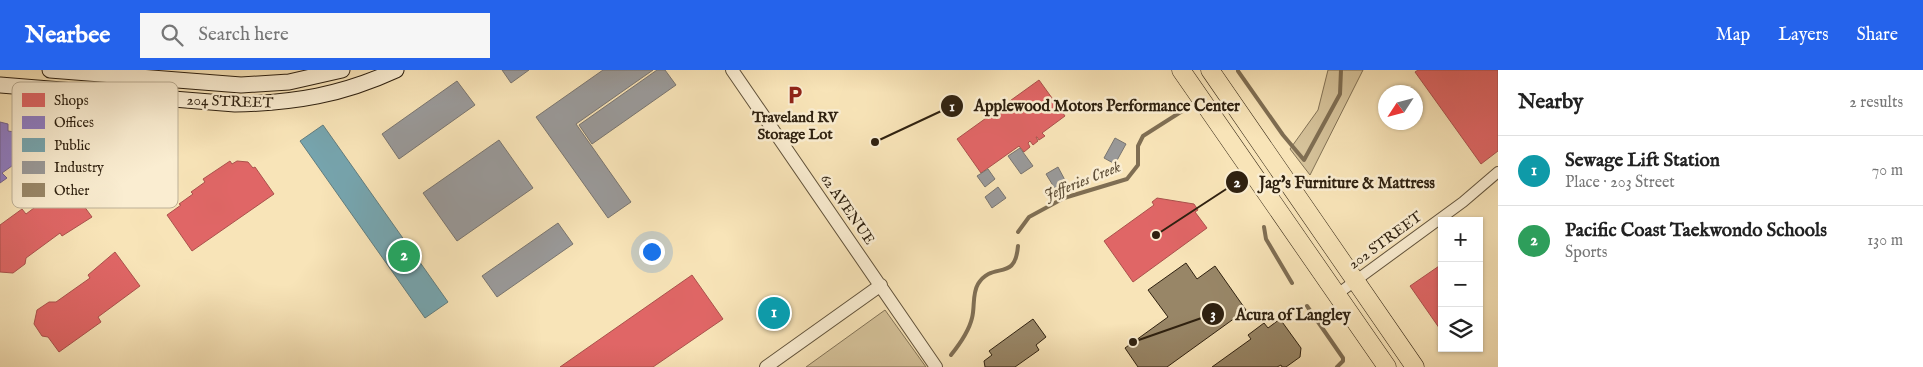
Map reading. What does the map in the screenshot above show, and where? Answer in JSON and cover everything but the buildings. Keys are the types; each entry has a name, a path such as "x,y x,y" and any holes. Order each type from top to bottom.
{"highway":[{"path":"1181,70 1387,367"},
{"path":"1210,70 1415,367"}],"main road":[{"name":"204 STREET","path":"50,70 241,85 288,82 342,70"},
{"name":"204 STREET","path":"178,99 258,104 291,101 328,95 374,80 396,70"}],"street":[{"name":"62 AVENUE","path":"732,70 936,367"},
{"name":"202 STREET","path":"1336,294 1463,202 1498,172"},
{"path":"766,367 881,286"}],"shaded area":[{"path":"1328,70 1363,70 1310,175 1290,149 1318,110"},
{"path":"885,310 926,367 806,367"}],"waterway":[{"path":"1238,71 1283,135 1304,160 1340,94 1341,70"},
{"name":"Jefferies Creek","path":"1018,232 1029,217 1064,198 1127,179 1138,165 1138,146 1143,136 1187,108"},
{"path":"1264,227 1266,239 1292,283"},
{"name":"Jefferies Creek","path":"951,355 971,323 975,292 978,284 990,273 1008,268 1013,264 1018,246"},
{"path":"1307,306 1343,358 1343,361 1337,367"}],"place":[{"name":"Traveland RV Storage Lot","path":"795,95"},
{"name":"Applewood Motors Performance Center","path":"875,142"},
{"name":"Jag's Furniture & Mattress","path":"1156,235"},
{"name":"Pacific Coast Taekwondo Schools","path":"404,256"},
{"name":"Sewage Lift Station","path":"774,313"},
{"name":"Acura of Langley","path":"1133,342"}]}
